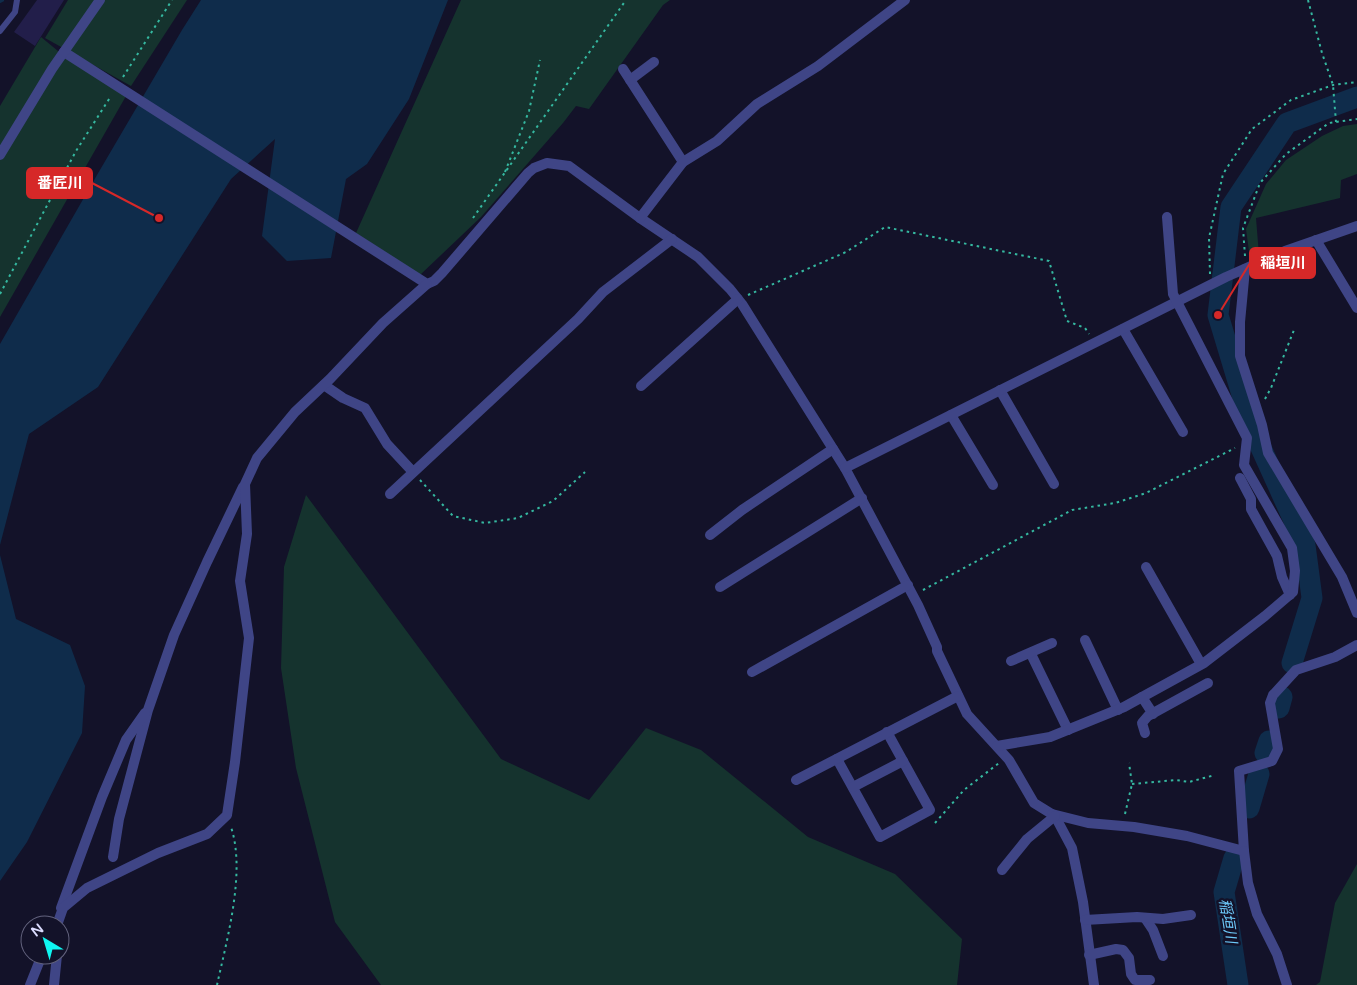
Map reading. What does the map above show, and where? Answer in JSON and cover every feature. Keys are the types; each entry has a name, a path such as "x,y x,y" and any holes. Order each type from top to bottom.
{"street":[{"path":"0,155 64,52 100,0"},
{"path":"640,218 683,162 718,141 757,104 818,66 905,0"},
{"path":"64,52 427,284"},
{"path":"630,80 654,62"},
{"path":"623,69 683,162"},
{"path":"113,857 119,819 148,710 174,635 257,458 295,412 324,385 383,323 442,273 528,173 534,168 547,163 569,166 640,218 698,257 715,272 738,299 862,498 913,595 967,714 1006,757 1034,803 1052,815 1088,823 1123,826 1187,836 1244,851"},
{"path":"996,746 1050,737 1118,710 1201,664 1265,616 1293,592 1295,571 1292,548 1244,465 1247,438 1173,294 1167,217"},
{"path":"845,468 1226,277 1285,251 1357,226"},
{"path":"390,494 578,319 603,292 672,240"},
{"path":"1316,240 1357,308"},
{"path":"1245,269 1240,322 1240,356 1268,453 1342,577 1357,613"},
{"path":"641,386 738,299"},
{"path":"1123,329 1183,432"},
{"path":"324,385 343,398 365,408 387,444 413,472"},
{"path":"1000,390 1054,484"},
{"path":"951,415 993,485"},
{"path":"710,535 742,510 833,449"},
{"path":"1240,478 1251,499 1251,509 1277,556 1282,577 1290,595"},
{"path":"60,915 63,908 87,888 158,854 207,834 227,815 249,638 240,581 247,534 245,484"},
{"path":"720,587 862,498"},
{"path":"1146,567 1201,664"},
{"path":"752,672 908,585"},
{"path":"1085,640 1118,710"},
{"path":"1011,661 1031,654 1052,643"},
{"path":"1287,985 1277,954 1257,914 1248,883 1239,771 1272,761 1278,749 1270,703 1273,694 1296,670 1335,657 1357,645"},
{"path":"1031,654 1068,730"},
{"path":"1145,733 1142,723 1148,716 1208,683"},
{"path":"796,780 958,696"},
{"path":"1142,697 1153,714"},
{"path":"60,915 102,797 126,740 148,710"},
{"path":"837,759 880,837 930,810 887,732"},
{"path":"853,787 903,761"},
{"path":"1002,870 1027,839 1052,815"},
{"path":"1052,815 1072,848 1083,902 1094,985"},
{"path":"1085,920 1137,917 1163,919 1191,915"},
{"path":"1145,918 1154,930 1163,956"},
{"path":"1089,954 1116,949 1123,950 1129,958 1131,974 1135,980 1150,980"},
{"path":"30,985 38,965"},
{"path":"54,985 55,965"}],"lane":[{"path":"0,31 16,12 17,0"}],"path":[{"path":"122,79 172,0"},
{"path":"472,220 626,0"},
{"path":"1308,0 1322,53 1333,85 1336,121"},
{"path":"503,176 530,111 540,60"},
{"path":"1211,285 1209,238 1223,174 1252,129 1290,100 1333,85 1357,82"},
{"path":"0,294 76,151 112,95"},
{"path":"1245,269 1243,228 1260,183 1286,154 1329,123 1357,119"},
{"path":"738,299 846,252 885,227 1049,261 1067,321 1086,328 1095,343"},
{"path":"1257,412 1272,388 1294,330"},
{"path":"913,595 1072,510 1115,503 1146,493 1246,442"},
{"path":"413,472 453,516 485,523 518,518 553,501 585,472"},
{"path":"935,823 964,790 1006,757"},
{"path":"1123,826 1132,784 1129,763"},
{"path":"1132,784 1176,780 1189,782 1215,775"},
{"path":"217,985 234,901 236,842 227,815"}],"green space":[{"path":"68,0 187,0 131,86 45,38"},
{"path":"461,0 670,0 663,5 589,109 576,106 481,217 420,275 356,233"},
{"path":"41,37 64,56 126,96 0,317 0,106"},
{"path":"1357,124 1357,174 1341,180 1340,198 1256,218 1259,255 1250,259 1246,229 1266,184 1286,160 1322,136 1343,126"},
{"path":"306,495 501,759 589,800 646,728 701,750 808,837 895,874 962,939 957,985 381,985 335,922 296,768 281,668 284,567"},
{"path":"1357,864 1357,985 1316,985 1320,982 1335,903"}],"water":[{"path":"201,0 448,0 409,99 367,164 346,179 331,258 287,261 262,236 275,139 231,179 98,387 29,434 0,545 0,344 97,175"},
{"path":"0,555 16,619 70,645 85,686 82,733 27,842 0,881"}],"building":[{"path":"37,0 64,0 35,46 14,32"}],"waterway":[{"name":"稲垣川","path":"1292,663 1312,598 1305,545 1252,428 1218,315 1231,207 1287,123 1357,97"},
{"name":"稲垣川","path":"1279,708 1282,697"},
{"name":"稲垣川","path":"1265,753 1269,741"},
{"name":"稲垣川","path":"1249,808 1259,774"},
{"name":"稲垣川","path":"1234,858 1224,892 1238,985"}],"place":[{"name":"番匠川","path":"159,218"},
{"name":"稲垣川","path":"1218,315"}]}
